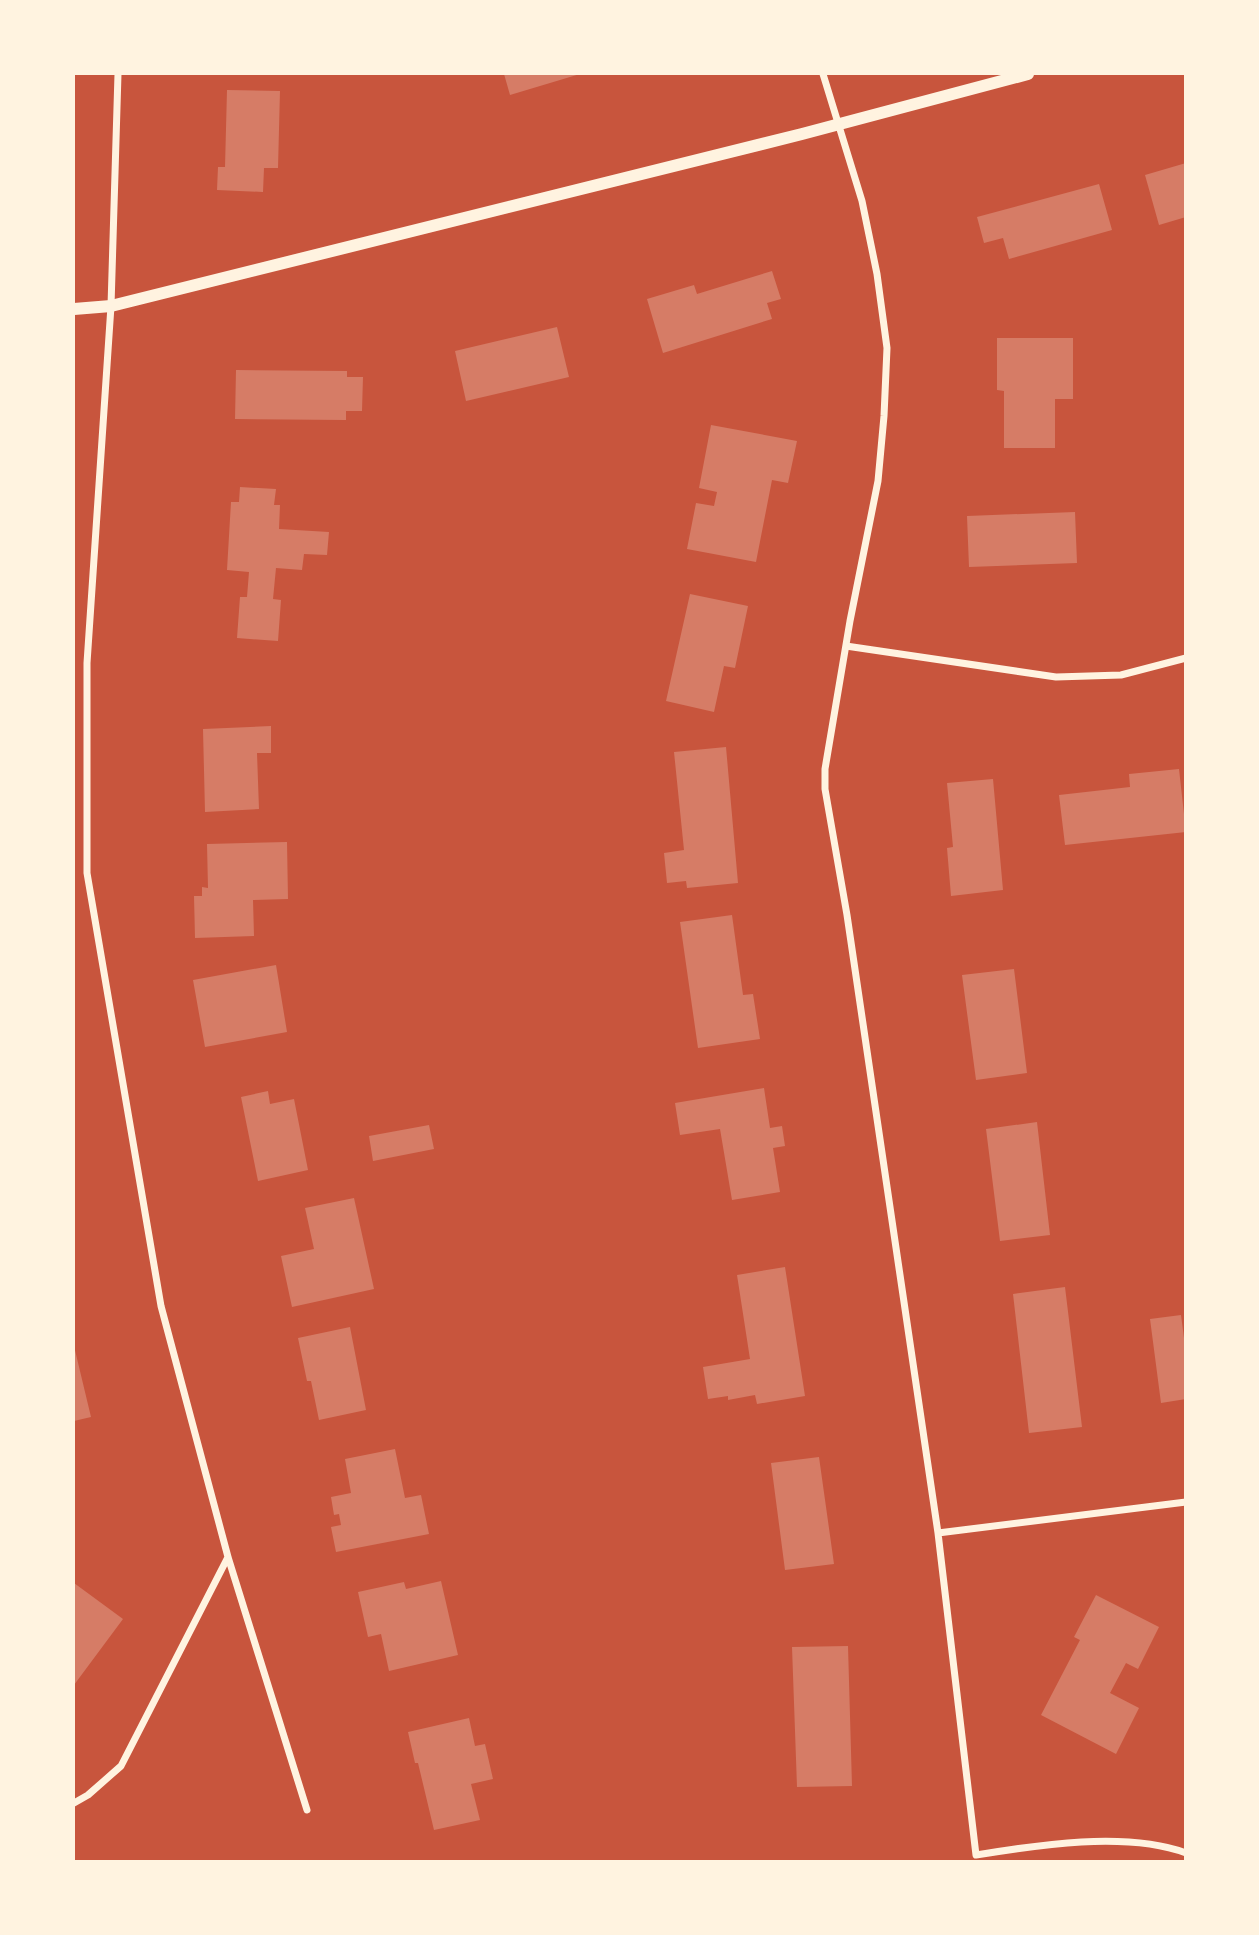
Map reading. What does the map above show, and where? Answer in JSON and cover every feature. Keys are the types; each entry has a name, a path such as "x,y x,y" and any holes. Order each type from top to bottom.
{"street":[{"path":"118,74 111,306 87,663 87,873 161,1306 228,1557 307,1810"},
{"path":"823,74 862,201 877,274 887,348 878,481 846,646 825,769 825,789 847,915 938,1533 976,1856"},
{"path":"74,309 111,306 839,124 1028,74"},
{"path":"846,646 1056,677 1121,675 1185,658"},
{"path":"938,1533 1185,1502"},
{"path":"74,1803 88,1795 121,1766 228,1557"},
{"path":"969,1861 976,1856 1071,1842 1132,1843 1172,1848 1185,1853"}],"building":[{"path":"504,74 580,74 510,95"},
{"path":"227,90 280,91 278,168 264,168 263,192 217,190 218,167 225,167"},
{"path":"1186,163 1186,217 1159,225 1145,175"},
{"path":"1099,184 1112,230 1009,259 1003,238 984,243 977,217"},
{"path":"772,271 781,299 767,303 772,319 663,353 647,299 694,285 697,294"},
{"path":"557,327 569,377 466,401 455,351"},
{"path":"997,338 1073,338 1073,399 1055,399 1055,448 1004,448 1004,391 997,390"},
{"path":"236,370 347,371 347,377 363,377 362,411 346,411 346,420 235,419"},
{"path":"711,425 797,441 788,483 772,480 756,562 687,549 696,503 714,506 717,492 699,488"},
{"path":"240,487 276,489 274,505 280,505 279,529 329,532 327,555 304,554 302,570 276,568 273,599 281,600 278,641 237,638 240,597 247,597 249,572 227,570 231,502 239,502"},
{"path":"1075,512 1077,563 969,567 967,516"},
{"path":"690,594 748,606 735,668 724,666 714,712 666,701"},
{"path":"271,726 271,753 257,753 259,809 205,812 203,729"},
{"path":"726,747 738,883 687,888 686,881 667,883 664,853 684,850 674,752"},
{"path":"1179,769 1186,832 1065,845 1059,795 1130,787 1129,774"},
{"path":"993,779 1003,890 951,896 947,848 953,847 947,783"},
{"path":"287,842 288,899 253,900 254,936 195,938 194,896 202,896 202,887 208,888 207,844"},
{"path":"732,915 743,995 753,994 760,1039 698,1048 680,922"},
{"path":"276,965 287,1032 205,1047 193,980"},
{"path":"1014,969 1027,1073 976,1080 962,975"},
{"path":"764,1088 770,1128 782,1126 785,1146 773,1148 780,1192 732,1200 720,1129 680,1135 675,1103"},
{"path":"268,1091 270,1104 294,1099 308,1170 258,1181 241,1097"},
{"path":"1037,1122 1050,1235 1000,1241 986,1129"},
{"path":"429,1125 434,1149 373,1161 369,1136"},
{"path":"354,1198 374,1289 292,1307 281,1256 314,1249 305,1208"},
{"path":"785,1267 805,1396 757,1404 755,1395 728,1400 728,1396 708,1399 703,1367 750,1359 737,1275"},
{"path":"1065,1287 1082,1427 1029,1433 1013,1294"},
{"path":"1181,1315 1186,1338 1186,1399 1161,1403 1150,1319"},
{"path":"350,1327 366,1410 319,1420 298,1338"},
{"path":"74,1346 91,1417 74,1421"},
{"path":"395,1449 405,1498 421,1495 429,1534 336,1552 331,1527 341,1525 339,1514 334,1515 331,1497 351,1493 345,1459"},
{"path":"819,1457 834,1564 785,1570 771,1463"},
{"path":"441,1581 458,1655 389,1671 381,1634 368,1637 358,1592 404,1582 406,1589"},
{"path":"74,1583 123,1619 74,1685"},
{"path":"1096,1595 1159,1627 1138,1669 1126,1663 1110,1693 1139,1708 1116,1754 1041,1715 1080,1640 1074,1637"},
{"path":"848,1646 852,1786 797,1787 792,1647"},
{"path":"469,1718 475,1746 485,1744 493,1779 471,1784 480,1820 434,1830 408,1732"}]}
